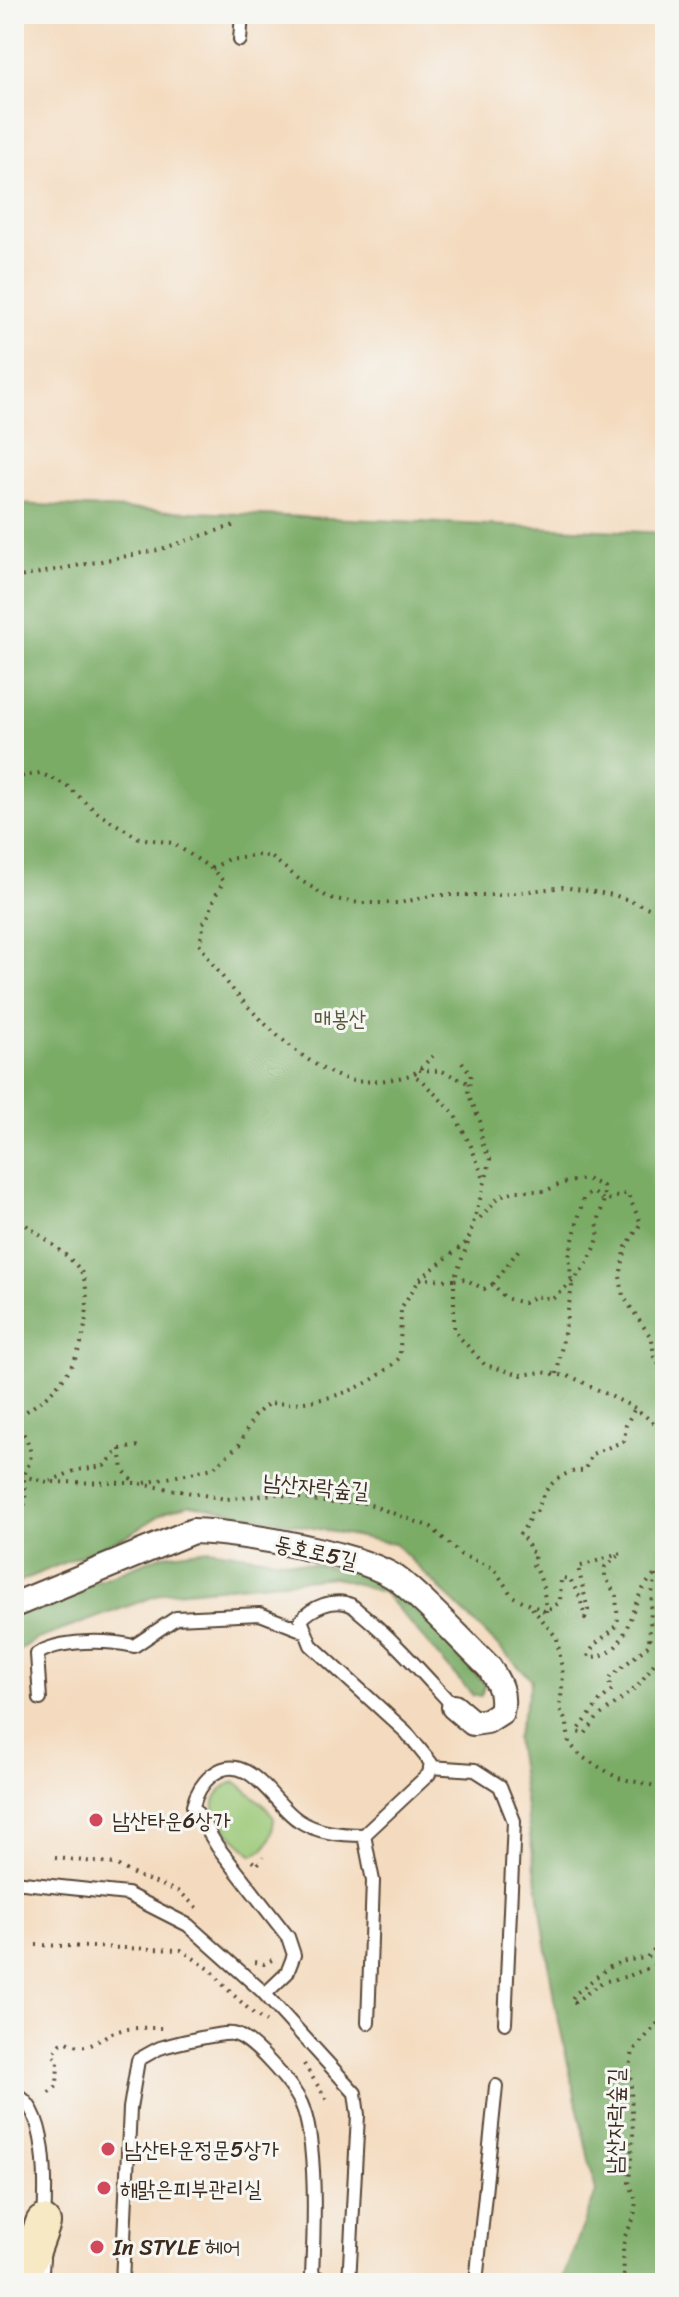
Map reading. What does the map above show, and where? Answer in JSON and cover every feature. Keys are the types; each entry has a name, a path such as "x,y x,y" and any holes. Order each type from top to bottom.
{"main road":[{"path":"16,2283 31,2256 43,2223"}],"street":[{"name":"동호로5길","path":"14,1605 193,1531 219,1532 283,1543 377,1566 400,1581 489,1667 504,1698 501,1712 492,1719 473,1723 454,1707"}],"lane":[{"path":"240,40 242,14"},
{"path":"265,1994 287,1973 294,1955 288,1937 217,1846 193,1806 202,1784 215,1772 228,1768 250,1773 295,1819 313,1828 342,1835 364,1835 429,1774 431,1763 406,1732 311,1645 301,1620 309,1610 334,1603 352,1605 379,1626 454,1707"},
{"path":"40,1699 37,1654 50,1646 114,1642 134,1646 176,1618 260,1614 304,1631"},
{"path":"430,1767 475,1770 500,1786 514,1821 505,2023"},
{"path":"364,1835 373,1881 368,2023"},
{"path":"14,1882 127,1894 188,1925 265,1994 355,2093 358,2115 349,2283"},
{"path":"122,2283 130,2108 138,2060 159,2048 232,2034 245,2039 265,2055 301,2103 310,2143 314,2225 312,2275 329,2283"},
{"path":"476,2283 496,2086"},
{"path":"14,2094 28,2101 40,2129 46,2195 41,2283"}],"path":[{"path":"14,578 158,550 238,524"},
{"path":"14,778 40,773 66,785 99,814 139,838 173,843 212,869 223,881 221,890 214,897 212,913 202,924 199,943 231,989 287,1044 323,1068 354,1081 412,1075 420,1079 453,1112 485,1182"},
{"path":"212,869 228,859 270,856 329,898 359,903 400,903 434,895 498,895 563,887 614,895 660,912 665,910"},
{"path":"412,1075 433,1056"},
{"path":"462,1062 471,1074 468,1093 480,1121 482,1143 490,1159 475,1224 454,1280 454,1331 485,1365 522,1375 542,1372 583,1382 635,1408 654,1423 665,1423"},
{"path":"417,1070 442,1071 470,1084"},
{"path":"475,1224 500,1196 515,1191 545,1191 563,1183 586,1179 603,1186 605,1201 598,1222 598,1237 585,1265 552,1299 535,1296 524,1303 505,1298 493,1284"},
{"path":"557,1374 571,1282 569,1256 583,1199 594,1193 605,1201"},
{"path":"605,1201 627,1193 641,1223 626,1247 620,1276 623,1296 652,1339 654,1357 665,1373"},
{"path":"14,1215 82,1272 87,1299 85,1330 75,1362 39,1404 14,1420 30,1447 30,1459 23,1476 27,1489 25,1508 14,1526"},
{"path":"142,1484 213,1468 239,1445 254,1416 269,1403 300,1404 324,1400 370,1381 392,1366 400,1357 402,1348 401,1308 420,1279 468,1241"},
{"path":"420,1279 465,1279 484,1289 493,1284 520,1248"},
{"path":"635,1408 626,1425 624,1441 592,1454 584,1471 571,1472 561,1480 551,1482 540,1498 537,1511 532,1510 519,1535 527,1541 530,1551 535,1553 533,1565 543,1591 546,1612 560,1602 561,1578 570,1579 580,1598 585,1618 588,1610 578,1567 622,1553 605,1567 605,1576 616,1596 618,1624 611,1633 595,1643 588,1657 605,1655 618,1646 641,1592 657,1573 652,1593 649,1645 608,1679 612,1690 577,1732 585,1734 598,1717 637,1687 665,1649"},
{"path":"47,1482 77,1470 104,1466 120,1449 137,1447"},
{"path":"120,1449 123,1470 135,1483"},
{"name":"남산자락숲길","path":"14,1474 47,1482 135,1483 226,1499 276,1494 330,1503 365,1503 431,1527 461,1555 494,1568 512,1596 546,1612"},
{"path":"531,1606 557,1638 563,1675 560,1709 567,1724 569,1743 582,1757 618,1778 665,1788"},
{"path":"665,1681 662,1685 665,1695"},
{"path":"55,1858 115,1864 180,1892 201,1912"},
{"path":"665,1938 646,1958 624,1960 604,1969 572,1996 571,2001 575,2002 602,1982 629,1976 665,1961"},
{"path":"36,1945 181,1950 211,1970 254,2014 270,2024"},
{"path":"246,1958 264,1964 274,1957"},
{"path":"254,2014 259,2026"},
{"name":"남산자락숲길","path":"621,2283 624,2277 625,2236 634,2218 636,2200 629,2182 633,2134 630,2067 633,2051 665,2015"},
{"path":"49,2093 57,2086 58,2061 53,2054 61,2044 67,2042 79,2048 89,2047 108,2033 136,2028"},
{"path":"295,2054 327,2100"}],"green space":[{"name":"매봉산","path":"14,504 665,533 665,2283 561,2283 596,2192 554,1999 516,1739 532,1680 395,1544 191,1504 167,1511 126,1536 19,1582 14,1573"},
{"path":"208,1549 355,1571 396,1587 485,1684 481,1696 473,1696 384,1593 334,1577 164,1593 35,1640 14,1654 14,1614 163,1555"},
{"path":"235,1781 263,1804 274,1818 270,1841 253,1855 225,1828 214,1808 221,1790"}],"place":[{"name":"남산타운6상가","path":"96,1820"},
{"name":"남산타운정문5상가","path":"108,2149"},
{"name":"해맑은피부관리실","path":"104,2188"},
{"name":"In STYLE 헤어","path":"97,2247"}]}
